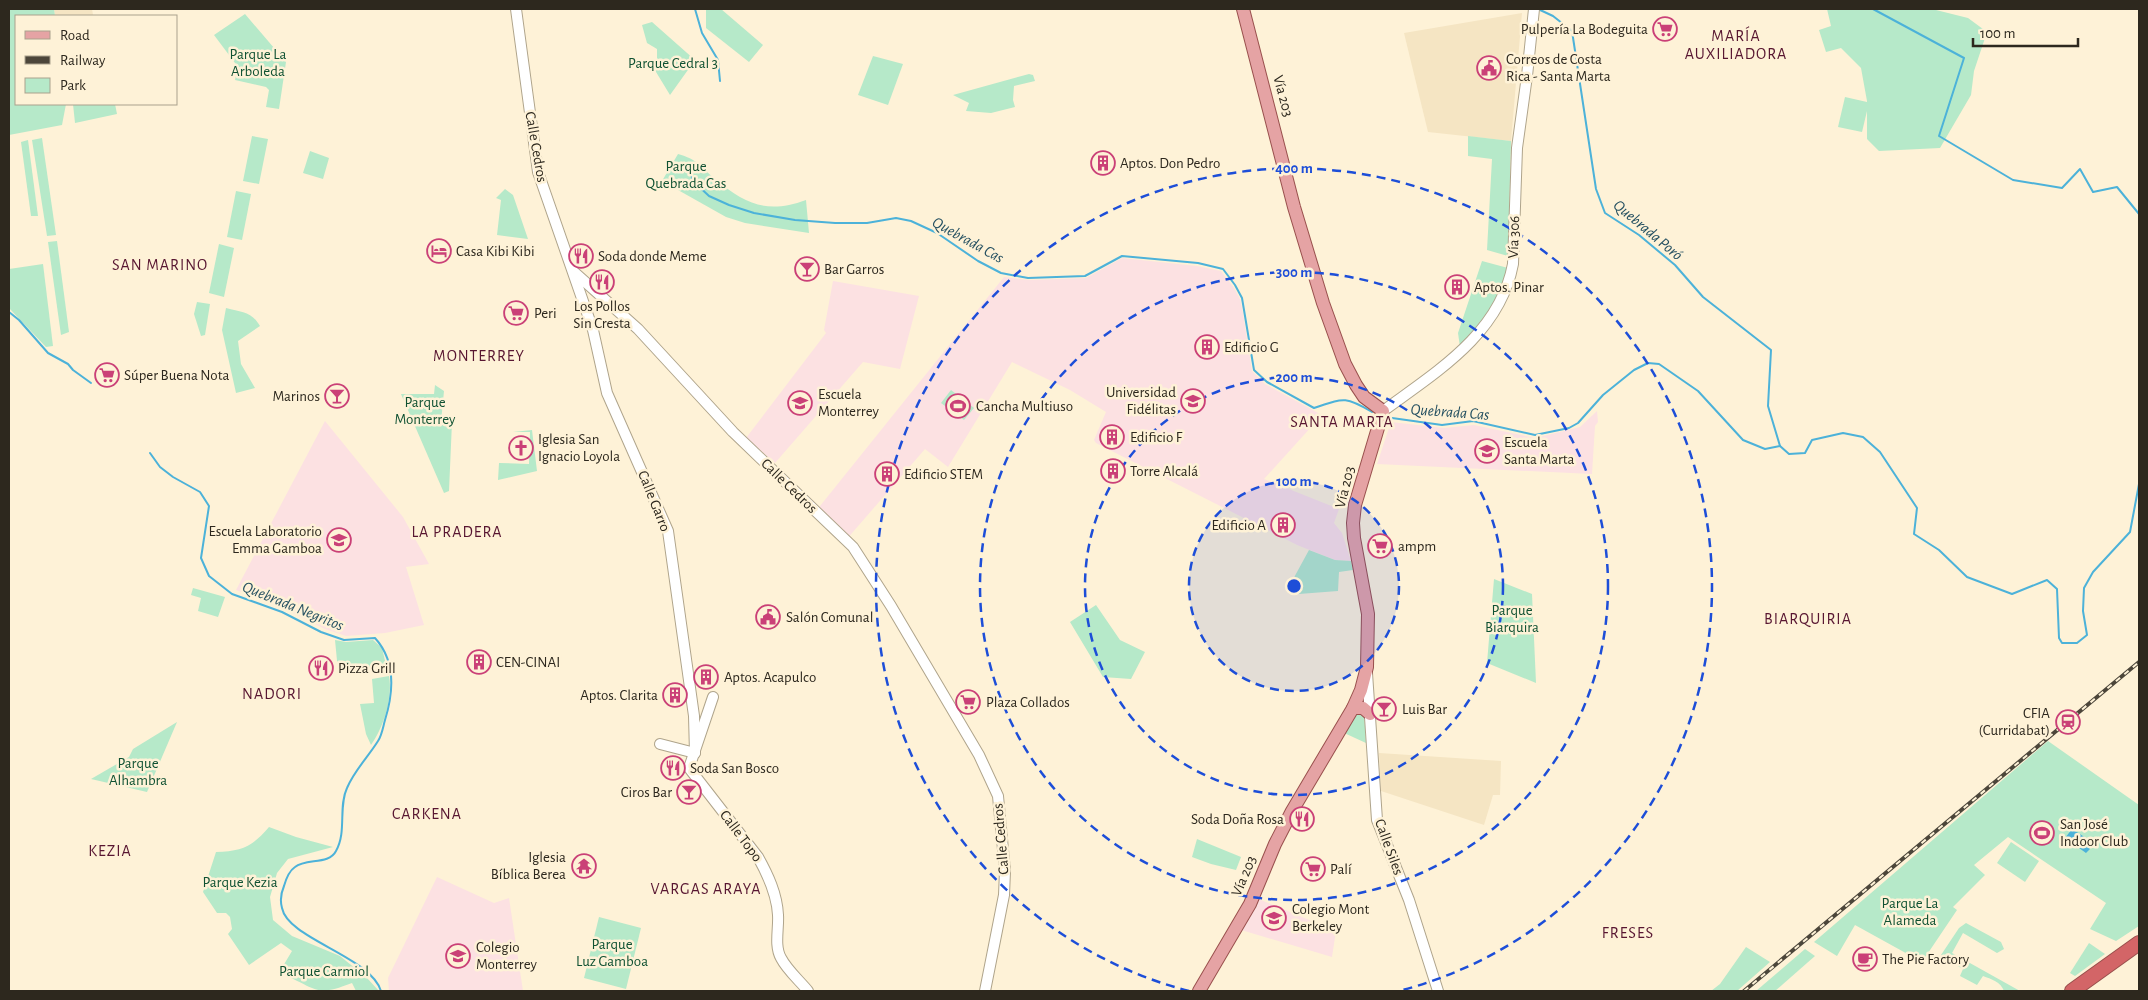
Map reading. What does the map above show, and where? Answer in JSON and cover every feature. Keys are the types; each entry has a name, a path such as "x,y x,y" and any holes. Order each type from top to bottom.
{"highway":[{"path":"2072,991 2139,943"}],"main road":[{"name":"Vía 203","path":"1199,991 1250,904 1275,844 1292,810 1353,708 1361,690 1367,667 1367,605 1354,538 1353,523 1355,505 1383,411 1364,397 1356,385 1345,364 1320,294 1294,207 1243,9"},
{"path":"1353,708 1363,708 1370,714"}],"street":[{"name":"Calle Cedros","path":"516,9 538,172 552,216 574,272 638,329 733,432 853,547 891,606 974,746 998,796 1005,871 1004,895 985,991"},
{"name":"Vía 306","path":"1383,411 1461,353 1480,333 1498,309 1510,281 1513,264 1517,148 1534,10"},
{"name":"Calle Garro","path":"574,272 593,330 607,393 668,531 692,700 695,753 690,768"},
{"name":"Calle Siles","path":"1367,667 1378,820 1410,900 1438,991"},
{"path":"660,744 695,753 703,724 714,697"},
{"name":"Calle Topo","path":"690,768 758,857 774,890 778,914 778,950 781,958 808,991"}],"shaded area":[{"path":"54,9 92,9 93,15 55,15"},
{"path":"1522,13 1511,141 1428,132 1404,33"},
{"name":"Universidad Fidélitas","path":"1122,258 1197,266 1221,271 1234,288 1240,299 1252,371 1265,384 1322,415 1264,479 1339,509 1334,523 1342,533 1351,561 1335,560 1297,545 1096,443 1094,440 1106,412 1070,390 1012,362 948,467 925,449 846,540 816,511 1004,277 1029,280 1086,278"},
{"name":"Escuela Monterrey","path":"833,281 919,296 900,369 863,362 775,463 746,438 826,333 824,330"},
{"name":"Escuela Santa Marta","path":"1597,411 1598,422 1595,426 1592,474 1377,464 1391,422 1444,428 1474,425 1535,438 1580,427"},
{"name":"Escuela Laboratorio Emma Gamboa","path":"325,421 403,517 429,564 406,567 424,625 385,633 346,636 325,629 276,605 236,590"},
{"path":"1379,753 1501,761 1500,795 1493,795 1484,825 1381,791"},
{"name":"Colegio Monterrey","path":"437,877 494,903 509,898 523,991 389,991 388,978"},
{"name":"Colegio Mont Berkeley","path":"1256,898 1336,931 1332,957 1238,929"}],"green space":[{"path":"9,9 54,9 55,15 15,15 15,105 66,105 62,125 9,135"},
{"path":"706,9 721,9 763,45 749,62 706,28"},
{"path":"1827,9 1932,9 1968,18 1987,32 1974,71 1971,95 1940,148 1879,151 1867,139 1867,111 1862,132 1838,127 1845,97 1867,101 1861,68 1841,48 1826,52 1819,30 1831,26"},
{"name":"Parque La Arboleda","path":"245,14 286,62 279,109 266,107 269,90 266,87 235,80 238,67 214,35"},
{"name":"Parque Cedral 3","path":"652,22 695,60 670,95 653,67 657,60 657,49 647,43 642,25"},
{"path":"873,56 903,64 888,105 858,95"},
{"path":"1029,74 1033,75 1035,81 1014,86 1013,100 1015,107 991,113 966,111 969,103 953,95"},
{"path":"73,105 115,105 117,114 75,123"},
{"path":"252,136 268,139 259,184 243,181"},
{"path":"1468,136 1511,141 1508,256 1487,250 1492,159 1468,156"},
{"path":"42,138 56,235 47,236 32,140"},
{"path":"28,140 38,216 31,216 21,142"},
{"path":"310,151 329,158 323,179 303,173"},
{"name":"Parque Quebrada Cas","path":"678,154 694,161 726,188 747,201 769,206 780,206 806,200 809,233 745,223 726,217 662,181"},
{"path":"505,189 513,195 528,239 497,235 501,200 496,198"},
{"path":"236,191 251,194 242,240 227,237"},
{"path":"57,241 69,332 61,335 48,242"},
{"path":"219,244 234,248 224,297 209,293"},
{"path":"1482,261 1508,268 1507,273 1493,306 1460,347 1458,333"},
{"path":"43,264 53,346 46,347 9,308 9,269"},
{"path":"197,302 210,304 205,335 201,336 194,314"},
{"path":"226,308 250,315 260,326 238,341 241,364 255,388 236,393 222,330"},
{"name":"Parque Monterrey","path":"435,385 444,391 441,422 452,422 449,491 444,493 401,394 434,394"},
{"name":"Cancha Multiuso","path":"951,390 974,408 964,420 941,403"},
{"path":"532,430 537,471 498,480 499,463 529,464 530,432 513,432"},
{"path":"1309,550 1335,560 1351,561 1353,570 1339,572 1338,591 1299,594 1291,583"},
{"name":"Parque Biarquira","path":"1494,579 1532,594 1536,683 1487,663"},
{"path":"193,588 225,597 218,617 198,611 201,598 191,595"},
{"path":"1096,605 1120,640 1145,652 1131,679 1103,677 1070,622"},
{"path":"335,640 346,642 373,640 382,648 386,665 338,671"},
{"path":"389,676 390,693 386,712 380,730 371,745 366,734 360,704 374,703 372,679"},
{"path":"1357,708 1364,711 1366,743 1342,732"},
{"name":"Parque Alhambra","path":"177,722 147,792 91,779 129,757 133,749"},
{"name":"San José Indoor Club","path":"2048,741 2139,805 2139,926 2116,941 2090,929 2106,903 2008,837 1974,865 1985,875 1953,907 1957,910 1922,962 1855,925 1837,956 1814,942"},
{"name":"Parque Kezia","path":"269,827 333,847 288,859 277,873 270,897 273,920 292,936 340,956 367,978 379,991 356,991 352,983 332,989 319,990 287,976 283,966 292,951 281,943 249,965 228,934 232,929 230,917 226,913 217,913 203,892 216,852 246,847"},
{"path":"1197,839 1241,857 1236,870 1192,857"},
{"path":"2011,842 2039,861 2025,882 1997,863"},
{"name":"Parque Luz Gamboa","path":"599,917 641,928 626,989 584,978"},
{"path":"1966,923 2001,942 2004,949 1997,953 1963,933 1952,953 2020,991 2004,991 1998,983 1983,976 1977,985 1960,976 1963,969 1950,962 1944,966 1941,955 1959,928"},
{"path":"2089,943 2105,954 2075,976 2070,973"},
{"path":"1746,947 1770,962 1737,991 1711,991 1720,984"},
{"path":"1805,949 1815,956 1775,991 1756,991"}],"water":[{"path":"2072,829 2086,838 2085,842 2090,849 2086,853 2065,838"}],"waterway":[{"name":"Quebrada Cas","path":"695,9 702,33 718,60 720,81"},
{"name":"Quebrada Poró","path":"1538,9 1553,16 1572,31 1596,189 1605,213 1639,235 1675,265 1703,297 1771,350 1768,406 1780,446"},
{"path":"1873,9 1964,58 1939,136 2013,180 2062,188 2080,169 2093,192 2117,187 2139,214"},
{"name":"Quebrada Cas","path":"688,165 693,181 709,196 729,205 754,213 795,220 867,223 896,218 911,221 937,233 978,261 1001,273 1028,278 1085,276 1122,256 1198,263 1223,269 1242,298 1254,370 1267,382 1314,408 1344,400 1356,403 1372,412"},
{"name":"Quebrada Negritos","path":"9,312 19,320 48,353 68,364 91,383"},
{"name":"Quebrada Cas","path":"1392,418 1442,425 1473,421 1535,435 1569,428 1578,423 1603,395 1634,370 1648,363 1659,364 1698,391 1743,440 1765,449 1780,446"},
{"name":"Quebrada Cas","path":"1780,446 1789,454 1805,453 1812,440 1843,433 1863,437 1880,452 1917,508 1914,534 1939,550 1967,577 2012,594 2047,580 2057,589 2059,638 2062,643 2077,643 2087,635 2083,611 2084,588 2093,572 2130,532 2139,484"},
{"name":"Quebrada Negritos","path":"150,453 160,467 173,477 200,492 209,506 201,558 209,576 232,594 282,612 321,632 344,640 375,638 387,656 391,677 388,709 379,739 353,776 344,795 341,836 336,851 328,858 300,864 293,869 289,873 282,891 281,900 282,908 288,919 298,929 362,968 374,979 381,991"}],"railway":[{"path":"1744,991 2139,662"}],"place":[{"name":"Pulpería La Bodeguita","path":"1665,29"},
{"name":"Correos de Costa Rica - Santa Marta","path":"1489,68"},
{"name":"Aptos. Don Pedro","path":"1103,163"},
{"name":"Casa Kibi Kibi","path":"439,251"},
{"name":"Soda donde Meme","path":"581,256"},
{"name":"Bar Garros","path":"807,269"},
{"name":"Los Pollos Sin Cresta","path":"602,282"},
{"name":"Aptos. Pinar","path":"1457,287"},
{"name":"Peri","path":"516,313"},
{"name":"Edificio G","path":"1207,347"},
{"name":"Súper Buena Nota","path":"107,375"},
{"name":"Marinos","path":"337,396"},
{"name":"Universidad Fidélitas","path":"1193,401"},
{"name":"Escuela Monterrey","path":"800,403"},
{"name":"Cancha Multiuso","path":"958,406"},
{"name":"Edificio F","path":"1112,437"},
{"name":"Iglesia San Ignacio Loyola","path":"521,448"},
{"name":"Escuela Santa Marta","path":"1487,451"},
{"name":"Torre Alcalá","path":"1113,471"},
{"name":"Edificio STEM","path":"887,474"},
{"name":"Edificio A","path":"1283,525"},
{"name":"Escuela Laboratorio Emma Gamboa","path":"339,540"},
{"name":"ampm","path":"1380,546"},
{"name":"Salón Comunal","path":"768,617"},
{"name":"CEN-CINAI","path":"479,662"},
{"name":"Pizza Grill","path":"321,668"},
{"name":"Aptos. Acapulco","path":"706,677"},
{"name":"Aptos. Clarita","path":"675,695"},
{"name":"Plaza Collados","path":"968,702"},
{"name":"Luis Bar","path":"1384,709"},
{"name":"CFIA (Curridabat)","path":"2068,722"},
{"name":"Soda San Bosco","path":"673,768"},
{"name":"Ciros Bar","path":"689,792"},
{"name":"Soda Doña Rosa","path":"1302,819"},
{"name":"San José Indoor Club","path":"2042,833"},
{"name":"Iglesia Bíblica Berea","path":"584,866"},
{"name":"Palí","path":"1313,869"},
{"name":"Colegio Mont Berkeley","path":"1274,918"},
{"name":"Colegio Monterrey","path":"458,956"},
{"name":"The Pie Factory","path":"1865,959"}],"district":[{"name":"MARÍA AUXILIADORA","path":"1736,45"},
{"name":"SAN MARINO","path":"160,265"},
{"name":"MONTERREY","path":"479,356"},
{"name":"SANTA MARTA","path":"1342,422"},
{"name":"LA PRADERA","path":"457,532"},
{"name":"BIARQUIRIA","path":"1808,619"},
{"name":"NADORI","path":"272,694"},
{"name":"CARKENA","path":"427,814"},
{"name":"KEZIA","path":"110,851"},
{"name":"VARGAS ARAYA","path":"706,889"},
{"name":"FRESES","path":"1628,933"}],"park label":[{"name":"Parque La Alameda","path":"1910,912"},
{"name":"Parque Carmiol","path":"324,971"}]}
